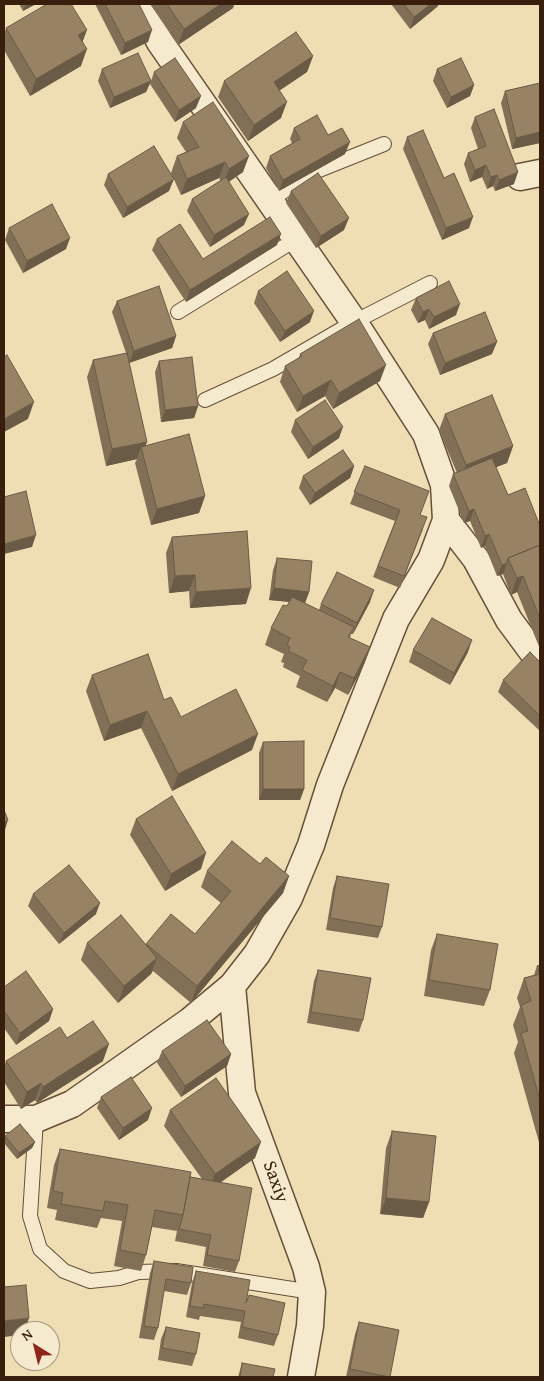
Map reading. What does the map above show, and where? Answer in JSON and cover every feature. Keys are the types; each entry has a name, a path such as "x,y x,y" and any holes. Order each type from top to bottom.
{"street":[{"path":"4,1119 36,1119 72,1104 190,1021 232,986 258,954 289,898 311,845 330,785 396,619 431,560 446,520 444,486 426,434 354,322 295,240 160,42 139,4"},
{"path":"446,520 476,559 509,620 540,662"},
{"name":"Saxiy","path":"232,986 242,1093 306,1267 312,1292 310,1326 301,1377"}],"lane":[{"path":"268,201 314,172 384,144"},
{"path":"178,312 295,240"},
{"path":"205,400 273,369 354,322 430,283"},
{"path":"36,1119 30,1216 40,1249 64,1272 90,1280 119,1278 138,1272 176,1270 312,1292"}],"building":[{"path":"47,4 71,4 87,30 78,35 87,49 36,79 6,28"},
{"path":"105,4 139,4 152,30 125,43"},
{"path":"167,4 221,4 184,29"},
{"path":"404,4 431,4 414,17"},
{"path":"296,32 313,56 274,82 287,102 254,125 224,81"},
{"path":"138,53 151,81 114,97 102,69"},
{"path":"175,58 201,96 179,110 154,72"},
{"path":"461,58 474,85 451,97 437,69"},
{"path":"540,83 540,132 516,138 505,91"},
{"path":"213,102 249,156 229,169 225,162 187,179 177,156 199,147 183,122"},
{"path":"494,109 518,172 499,180 497,175 491,177 486,165 475,170 468,153 486,146 475,117"},
{"path":"317,115 328,135 342,128 350,142 283,180 270,156 300,139 294,128"},
{"path":"423,130 444,178 454,173 473,217 446,228 407,137"},
{"path":"154,146 174,179 127,207 108,174"},
{"path":"318,173 349,218 321,236 291,191"},
{"path":"226,177 249,214 214,235 192,199"},
{"path":"52,204 70,238 27,261 9,228"},
{"path":"270,217 281,234 190,290 157,239 180,224 203,259"},
{"path":"287,271 314,311 285,331 258,291"},
{"path":"449,281 460,304 434,317 429,309 423,312 416,298"},
{"path":"159,286 176,336 134,351 117,301"},
{"path":"485,312 497,342 445,363 433,333"},
{"path":"359,319 386,365 339,393 331,380 303,396 285,366 302,356 300,354"},
{"path":"127,353 147,442 112,449 93,360"},
{"path":"7,355 34,402 4,419 4,357"},
{"path":"192,357 198,406 165,410 159,361"},
{"path":"492,395 513,446 466,465 445,414"},
{"path":"325,400 343,427 313,447 295,420"},
{"path":"189,434 205,496 157,509 141,447"},
{"path":"343,450 354,466 315,493 303,476"},
{"path":"492,458 508,495 525,488 540,526 540,545 508,558 507,563 502,565 489,534 485,536 474,509 469,511 453,474"},
{"path":"365,466 429,491 420,515 427,517 404,576 378,566 400,510 354,492"},
{"path":"26,491 36,535 4,544 4,497"},
{"path":"247,531 251,588 196,592 195,575 175,576 172,537"},
{"path":"540,545 540,619 523,576 517,578 508,558"},
{"path":"277,558 312,561 309,592 274,588"},
{"path":"337,572 374,590 357,623 321,604"},
{"path":"292,597 354,627 348,637 370,647 354,678 340,672 333,686 302,670 307,660 288,651 290,647 287,645 290,638 271,628 283,605 287,606"},
{"path":"432,618 472,640 454,673 413,650"},
{"path":"530,652 540,662 540,716 503,680"},
{"path":"148,654 164,700 171,697 181,717 236,689 258,734 178,774 147,711 110,725 92,675"},
{"path":"304,741 304,789 263,789 263,742"},
{"path":"172,796 206,853 171,874 136,819"},
{"path":"4,810 8,820 4,822"},
{"path":"232,841 260,864 266,857 289,876 197,986 146,944 171,914 195,934 231,891 207,871"},
{"path":"69,865 100,903 64,933 33,894"},
{"path":"337,876 389,884 382,927 330,918"},
{"path":"121,915 157,958 124,986 87,943"},
{"path":"437,934 498,944 490,990 429,980"},
{"path":"318,970 371,978 363,1020 311,1012"},
{"path":"26,971 53,1009 20,1033 4,1011 4,987"},
{"path":"540,974 540,1100 521,1033 528,1031 521,1005 531,1001 524,978"},
{"path":"207,1020 231,1054 185,1086 162,1051"},
{"path":"93,1021 109,1044 43,1087 41,1083 27,1092 6,1061 60,1027 67,1038"},
{"path":"131,1077 152,1108 123,1128 101,1097"},
{"path":"216,1078 261,1142 215,1174 170,1110"},
{"path":"20,1124 35,1142 19,1153 5,1136"},
{"path":"392,1131 436,1136 429,1202 386,1198"},
{"path":"60,1149 191,1172 183,1215 155,1210 146,1255 120,1250 128,1205 105,1201 103,1211 61,1204 63,1193 53,1191"},
{"path":"190,1177 252,1188 239,1261 207,1255 211,1235 179,1229"},
{"path":"154,1261 193,1267 191,1283 166,1279 158,1328 144,1326"},
{"path":"196,1271 250,1280 246,1303 249,1295 285,1303 278,1335 242,1327 245,1311 204,1304 203,1308 190,1306"},
{"path":"26,1285 29,1318 4,1321 4,1287"},
{"path":"359,1322 399,1330 390,1377 350,1369"},
{"path":"166,1327 200,1333 196,1354 162,1348"},
{"path":"242,1363 275,1369 273,1377 240,1377"}]}
